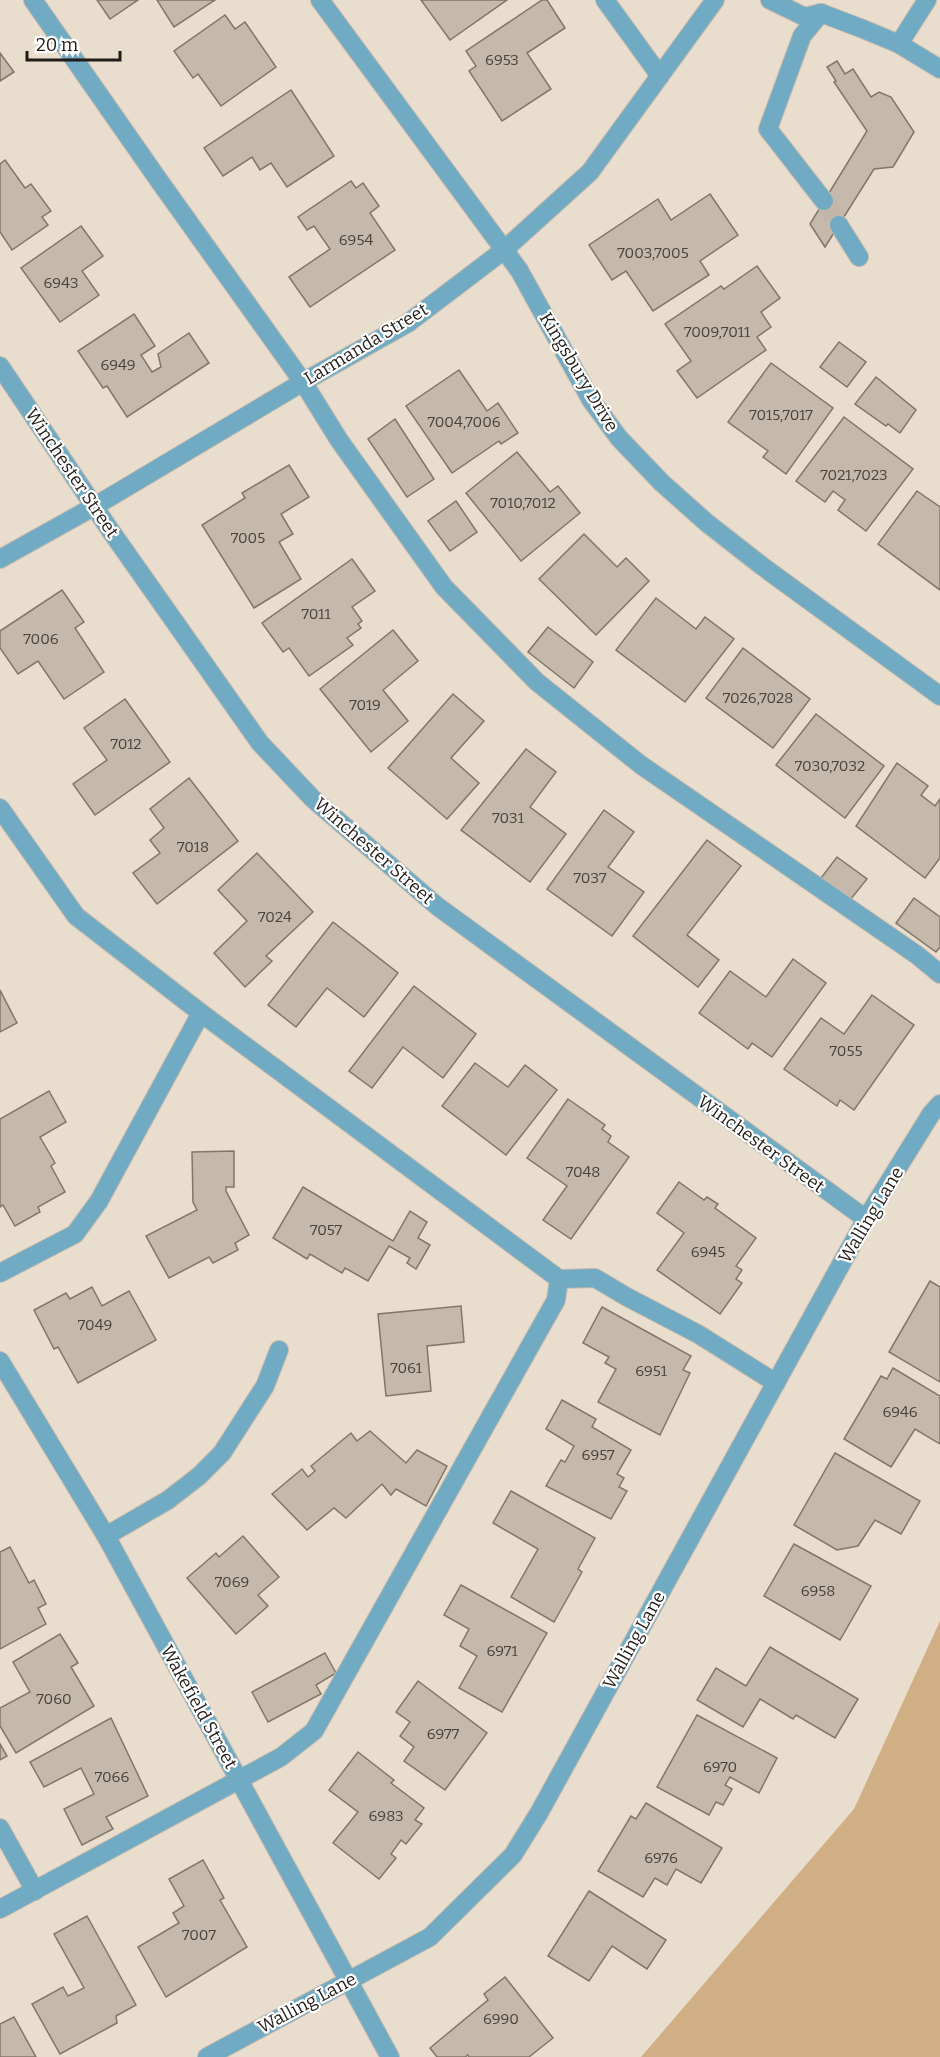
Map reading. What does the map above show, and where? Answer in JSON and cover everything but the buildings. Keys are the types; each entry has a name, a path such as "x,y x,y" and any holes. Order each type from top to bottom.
{"street":[{"path":"33,0 303,381 339,440 444,587 537,682 641,765 907,948 940,974"},
{"name":"Kingsbury Drive","path":"320,0 519,270 591,400 619,438 662,483 707,523 940,696"},
{"path":"605,0 660,76"},
{"name":"Larmanda Street","path":"0,559 95,506 303,381 408,323 504,250 590,172 715,0"},
{"path":"770,0 805,18 818,6"},
{"path":"899,44 927,0"},
{"path":"818,6 899,44 940,69"},
{"path":"818,6 802,36 768,129 824,201"},
{"path":"839,225 859,257"},
{"name":"Winchester Street","path":"0,366 260,743 313,799 437,906 866,1219"},
{"path":"0,808 76,916 201,1013 559,1279 595,1278 698,1334 776,1383"},
{"path":"0,1273 75,1234 99,1201 201,1013"},
{"name":"Walling Lane","path":"207,2057 430,1937 513,1855 544,1803 866,1219 931,1114 940,1104"},
{"path":"0,1909 281,1757 314,1731 556,1300 559,1279"},
{"path":"106,1536 168,1500 199,1476 222,1453 265,1386 279,1350"},
{"name":"Wakefield Street","path":"0,1361 106,1536 390,2057"},
{"path":"0,1828 35,1890"}],"shaded area":[{"path":"940,1621 940,2057 641,2057 854,1809"}],"tunnel":[{"path":"824,201 839,225"}]}
